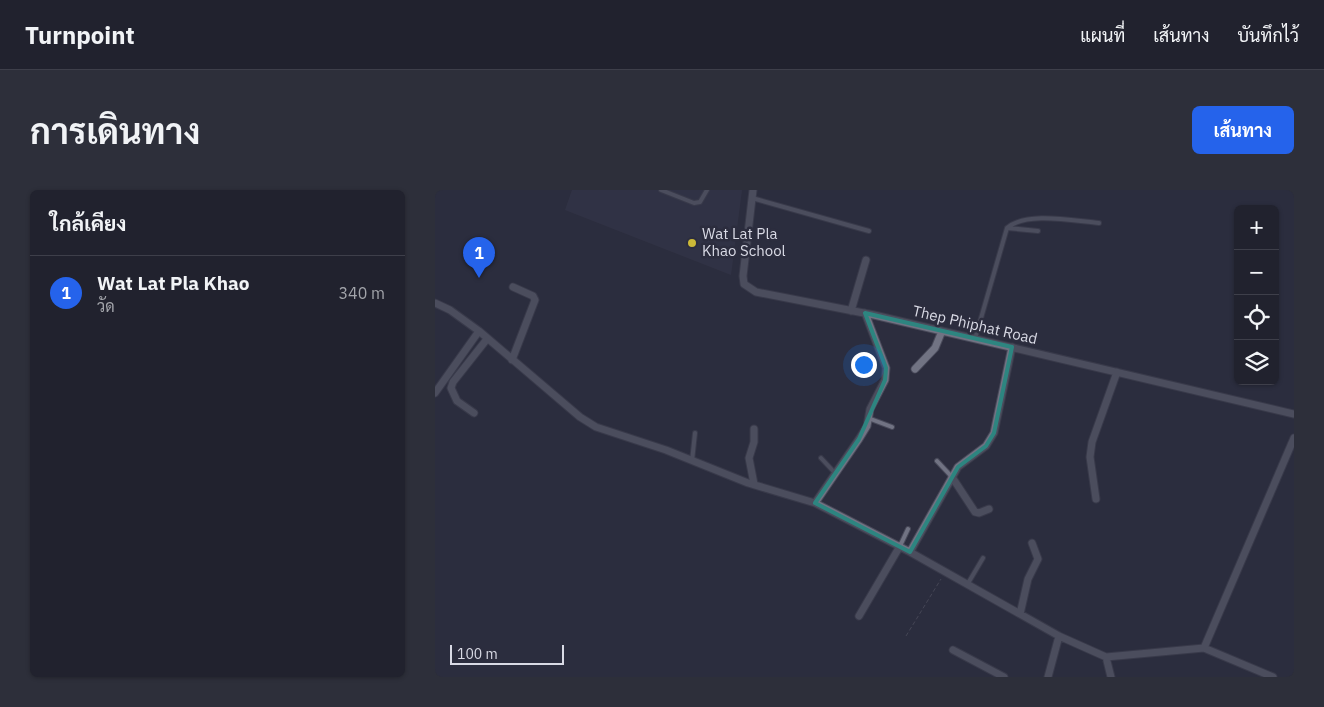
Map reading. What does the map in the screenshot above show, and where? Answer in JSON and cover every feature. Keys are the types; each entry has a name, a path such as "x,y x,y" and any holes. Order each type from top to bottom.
{"street":[{"name":"Thep Phiphat Road","path":"753,194 743,276 744,284 748,288 770,296 865,313 1294,414"},
{"path":"851,311 866,260"},
{"path":"512,360 535,300 533,296 513,287"},
{"path":"435,303 450,310 479,331 580,417 596,427 754,484 815,503 900,546 1059,636 1106,657 1204,648 1269,676"},
{"path":"815,503 859,439 885,380 886,368 865,313"},
{"path":"435,394 479,331"},
{"path":"915,369 935,348 942,331"},
{"path":"474,413 457,401 451,388 453,382 487,339"},
{"path":"910,552 958,468 986,446 995,433 1012,347"},
{"path":"1096,498 1090,462 1091,450 1117,372"},
{"path":"754,429 754,442 749,458 754,484"},
{"path":"1204,648 1294,438"},
{"path":"952,477 975,512 984,512 989,509"},
{"path":"1020,614 1028,579 1038,559 1032,543"},
{"path":"859,616 900,546"},
{"path":"1049,677 1059,636"},
{"path":"953,650 1004,677"},
{"path":"1106,657 1111,677"}],"lane":[{"path":"661,190 694,203 700,202 707,190"},
{"path":"753,194 869,232"},
{"path":"975,339 1007,228 1020,220 1035,218 1099,223"},
{"path":"1007,228 1039,231"},
{"path":"868,418 892,427"},
{"path":"692,461 695,433"},
{"path":"821,458 836,474"},
{"path":"937,461 952,477"},
{"path":"900,546 908,529"},
{"path":"967,585 983,558"}],"path":[{"path":"906,636 945,572"}],"highlighted area":[{"path":"865,313 1012,347 994,433 986,446 958,467 910,552 815,503 859,439 885,380 886,368"}],"shaded area":[{"name":"Wat Lat Pla Khao School","path":"572,190 742,190 731,275 565,210"}],"place":[{"name":"Wat Lat Pla Khao School","path":"692,243"},
{"name":"Wat Lat Pla Khao","path":"479,278"}]}
